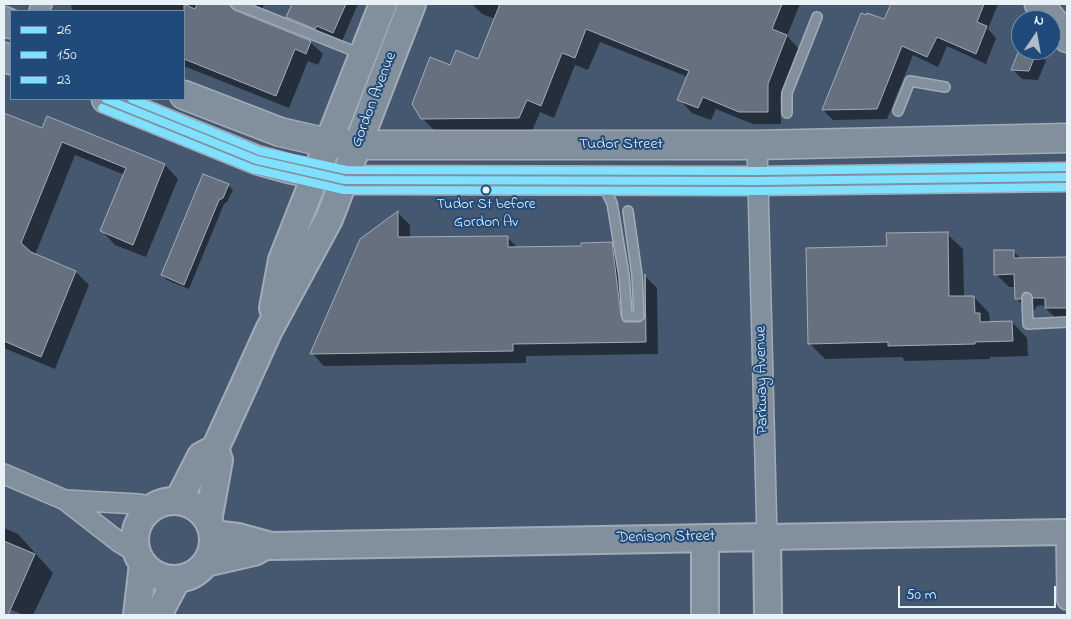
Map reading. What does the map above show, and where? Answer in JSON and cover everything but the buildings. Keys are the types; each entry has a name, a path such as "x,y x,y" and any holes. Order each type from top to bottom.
{"main road":[{"name":"Gordon Avenue","path":"268,330 282,260 383,4"},
{"name":"Gordon Avenue","path":"178,501 201,456 215,449 268,330 309,260 329,219 412,4"},
{"path":"1039,4 1067,38"},
{"name":"Tudor Street","path":"185,95 280,132 328,143 357,145 757,145 1067,138"},
{"path":"108,100 256,160 315,175 345,180 758,181 1067,177"},
{"name":"Gordon Avenue","path":"211,527 219,460 215,449"},
{"path":"136,615 140,558 136,531 142,518 152,507 162,503 178,501 196,507 211,527 213,547 206,563 193,574 177,579 158,576 140,558"},
{"name":"Denison Street","path":"211,527 265,546 767,537"},
{"name":"Parkway Avenue","path":"767,537 768,615"},
{"path":"705,538 705,615"},
{"name":"Denison Street","path":"206,563 254,552 265,546"},
{"path":"158,615 177,579"}],"street":[{"name":"Parkway Avenue","path":"757,145 767,537"},
{"path":"4,474 65,500 140,558"},
{"path":"65,500 139,504 152,507"},
{"name":"Denison Street","path":"767,537 1066,532"},
{"path":"1066,532 1067,600"}],"lane":[{"path":"236,4 362,55"},
{"path":"787,113 787,94 816,17"},
{"path":"898,111 910,81 945,87"},
{"path":"600,181 612,203 624,275 627,316 639,316 638,275 628,211"},
{"path":"1027,298 1028,324 1067,322"}],"transit line":[{"name":"26","path":"108,100 257,160 345,180 758,181 1067,177"},
{"name":"23","path":"134,100 260,151 346,170 758,171 1067,167"},
{"name":"150","path":"102,108 253,169 344,190 758,191 1067,187"}],"place":[{"name":"Tudor St before Gordon Av","path":"486,190"}]}
